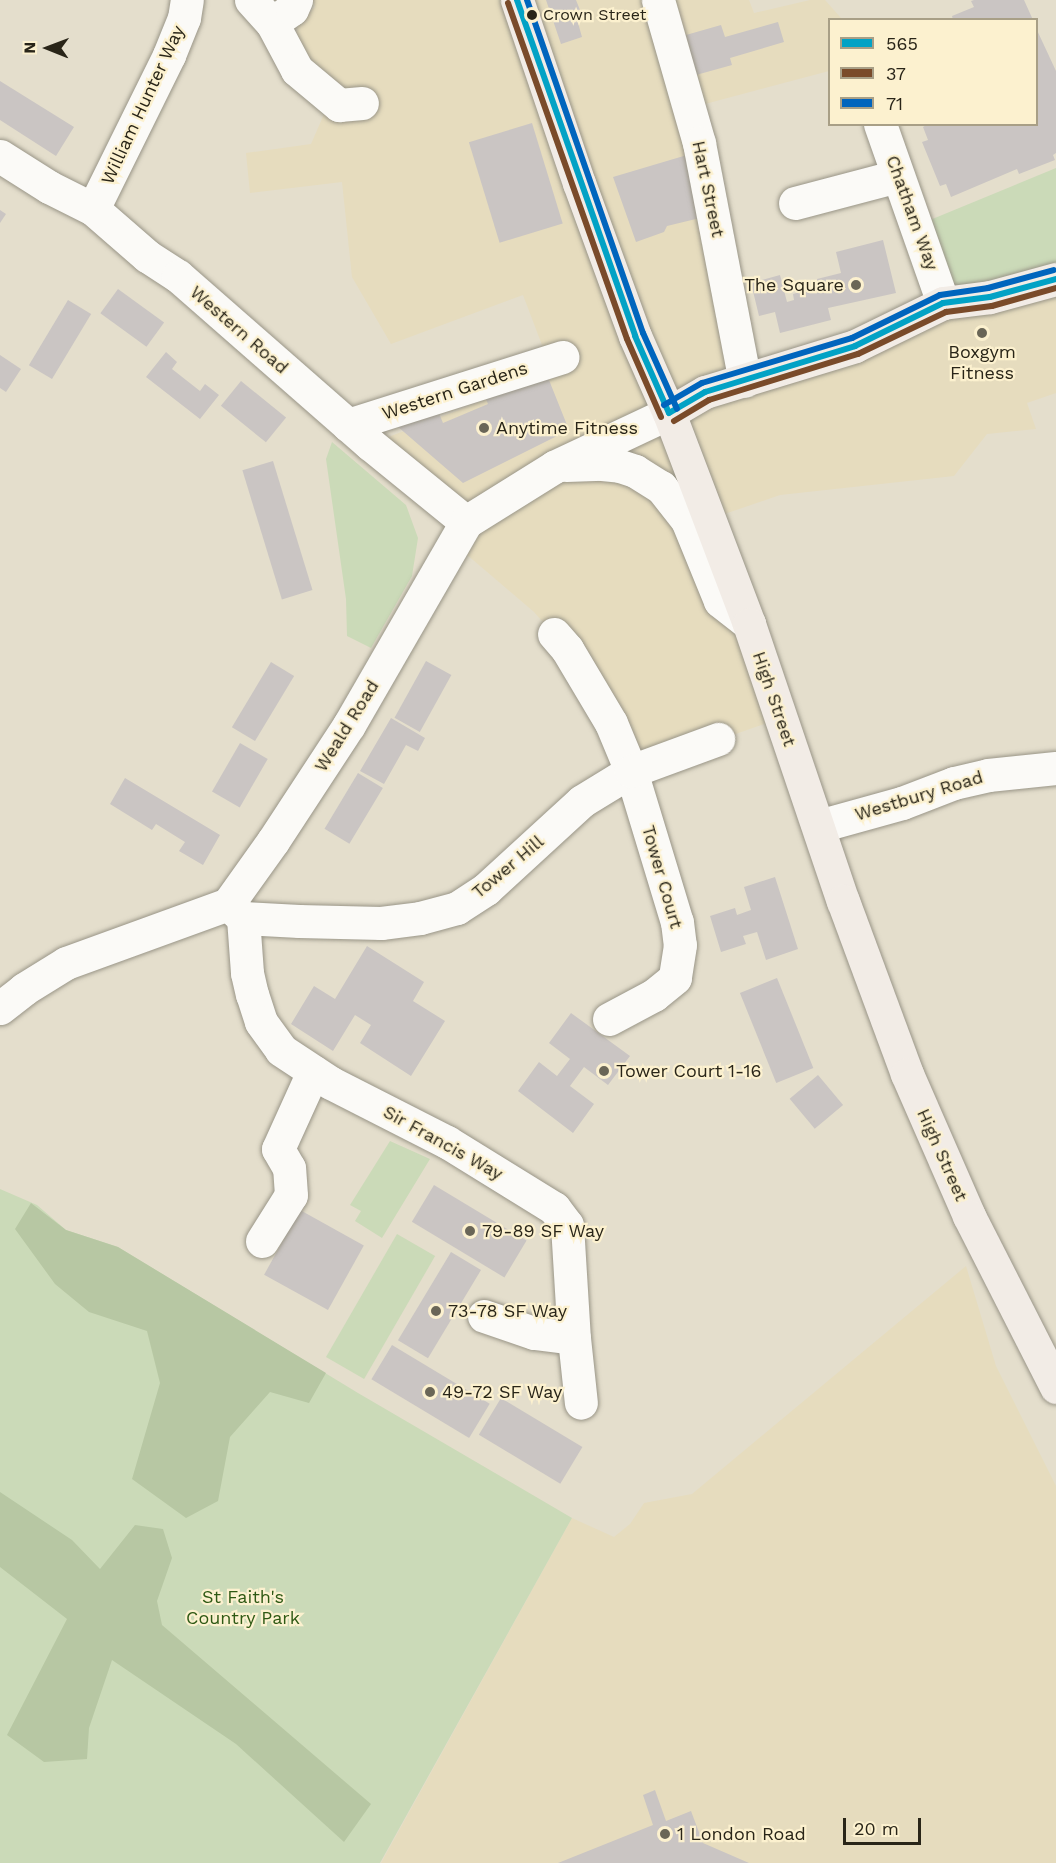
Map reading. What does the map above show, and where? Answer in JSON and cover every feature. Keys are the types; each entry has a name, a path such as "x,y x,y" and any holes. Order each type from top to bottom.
{"main road":[{"name":"High Street","path":"517,0 635,336 669,413 749,624 866,967 907,1074 969,1216 1056,1387"},
{"path":"669,413 705,392 855,346 943,303 990,297 1056,279"}],"street":[{"name":"William Hunter Way","path":"93,209 169,55 184,18 187,0"},
{"path":"296,0 292,9 262,11 297,70 339,105 362,103"},
{"name":"Hart Street","path":"658,0 699,143 745,381"},
{"name":"Chatham Way","path":"881,126 943,303"},
{"name":"Western Road","path":"0,156 49,187 93,209 139,250 178,276 348,425 466,522"},
{"path":"795,203 897,176"},
{"name":"Western Gardens","path":"348,425 563,357"},
{"name":"Weald Road","path":"236,911 273,841 349,725 466,522 554,466 669,413"},
{"path":"554,466 581,464 620,466 635,471 661,487 687,520 720,601 749,624"},
{"path":"554,634 567,650 601,705 631,771"},
{"name":"Tower Hill","path":"236,911 381,923 420,918 456,908 494,882 582,801 631,771 718,739"},
{"name":"Westbury Road","path":"819,826 902,803 954,783 988,775 1056,768"},
{"name":"Tower Court","path":"609,1019 667,987 675,978 679,962 677,922 631,771"},
{"path":"0,1008 24,988 66,963 236,911"},
{"name":"Sir Francis Way","path":"236,911 247,973 261,1022 281,1050 313,1072 447,1142 554,1208 567,1225 574,1338 582,1403"},
{"path":"262,1241 291,1196 289,1168 278,1149 313,1072"},
{"path":"484,1316 534,1333 574,1338"}],"shaded area":[{"path":"312,0 749,0 754,13 810,0 825,0 841,18 828,18 828,71 690,108 745,380 940,323 1056,280 1056,393 1027,403 1036,429 987,434 954,476 780,495 710,519 781,718 631,771 567,649 534,612 452,542 466,522 370,444 553,374 523,295 391,344 352,277 342,182 250,193 246,153 311,144 335,89 295,48 298,24 315,7"},
{"path":"966,1266 996,1366 1056,1486 1056,1863 381,1863 572,1518 614,1537 630,1524 644,1503 692,1494"}],"green space":[{"path":"1056,168 1056,279 954,287 913,227"},
{"path":"332,442 406,505 418,538 412,576 371,648 347,636 346,599 326,459"},
{"path":"390,1141 430,1159 382,1238 355,1221 361,1211 350,1205"},
{"name":"St Faith's Country Park","path":"0,1189 37,1205 66,1230 118,1247 358,1393 572,1518 380,1863 0,1863"},
{"path":"31,1203 66,1230 118,1247 326,1373 309,1403 270,1392 230,1437 218,1501 186,1518 132,1479 160,1383 147,1331 89,1312 55,1284 15,1229"},
{"path":"397,1234 435,1256 364,1379 326,1357"},
{"path":"0,1492 72,1540 100,1569 135,1525 163,1529 172,1558 157,1601 162,1625 371,1804 344,1842 236,1744 112,1660 89,1728 87,1759 44,1762 7,1735 67,1619 0,1567"}],"building":[{"path":"546,0 576,0 580,10 579,15 576,16 582,37 561,44"},
{"path":"1024,0 1032,18 952,18 952,16 974,7 971,1"},
{"path":"778,22 784,42 730,58 732,65 696,75 686,35 721,25 725,37"},
{"path":"1038,32 1056,71 1056,153 1053,155 1055,160 1019,174 1017,169 951,197 946,184 940,186 922,142 928,140 923,127 1038,126"},
{"path":"0,81 74,127 56,156 0,120"},
{"path":"532,123 563,223 500,243 469,142"},
{"path":"687,155 700,218 667,226 664,232 636,242 613,177"},
{"path":"0,210 6,214 0,223"},
{"name":"The Square","path":"883,240 896,293 828,308 831,320 780,333 775,312 759,316 751,283 780,275 787,302 794,300 793,294 819,287 817,279 841,273 836,252"},
{"path":"118,289 164,323 146,347 100,313"},
{"path":"68,300 91,314 52,379 29,365"},
{"path":"166,352 177,362 172,369 200,391 205,384 219,395 200,419 146,377"},
{"path":"0,355 21,369 6,392 0,388"},
{"name":"Anytime Fitness","path":"545,370 569,430 463,483 397,426 436,406 443,423 488,404 483,392"},
{"path":"241,381 286,418 266,442 221,406"},
{"path":"273,461 312,590 282,599 242,470"},
{"path":"426,661 451,675 420,732 394,718"},
{"path":"271,662 294,676 255,741 232,727"},
{"path":"391,718 425,738 418,751 406,745 384,784 360,771"},
{"path":"240,743 268,759 240,807 212,791"},
{"path":"358,773 383,788 349,844 325,829"},
{"path":"125,778 220,835 203,865 179,851 185,842 156,824 152,830 110,804"},
{"path":"775,877 798,949 766,960 757,932 743,936 746,944 721,952 710,916 735,908 737,915 751,910 744,887"},
{"path":"367,946 424,982 413,1001 445,1021 411,1076 360,1043 371,1025 355,1015 333,1051 291,1024 314,986 335,999"},
{"path":"777,978 813,1068 776,1083 740,993"},
{"name":"Tower Court 1-16","path":"571,1013 630,1056 608,1085 584,1067 570,1086 594,1104 573,1133 518,1091 539,1062 557,1076 570,1059 549,1043"},
{"path":"818,1075 843,1105 815,1129 790,1099"},
{"name":"79-89 SF Way","path":"434,1185 527,1241 504,1277 412,1222"},
{"path":"300,1210 364,1245 328,1310 264,1275"},
{"name":"73-78 SF Way","path":"451,1252 481,1270 428,1358 398,1340"},
{"name":"49-72 SF Way","path":"392,1345 490,1404 469,1438 371,1379"},
{"name":"49-72 SF Way","path":"501,1398 582,1447 560,1484 479,1435"},
{"name":"1 London Road","path":"655,1790 666,1821 691,1811 703,1843 749,1863 558,1863 653,1825 643,1795"}],"transit line":[{"name":"565","path":"517,0 635,336 669,413"},
{"name":"71","path":"527,0 643,333 677,409"},
{"name":"37","path":"508,3 627,339 661,417"},
{"name":"71","path":"664,405 702,383 852,338 940,295 988,288 1054,270"},
{"name":"565","path":"669,413 705,392 855,346 943,303 990,297 1056,279"},
{"name":"37","path":"674,421 709,400 858,354 946,312 992,306 1056,288"}],"place":[{"name":"Crown Street","path":"532,15"},
{"name":"The Square","path":"856,285"},
{"name":"Boxgym Fitness","path":"982,333"},
{"name":"Anytime Fitness","path":"484,428"},
{"name":"Tower Court 1-16","path":"604,1071"},
{"name":"79-89 SF Way","path":"470,1231"},
{"name":"73-78 SF Way","path":"436,1311"},
{"name":"49-72 SF Way","path":"430,1392"},
{"name":"1 London Road","path":"665,1834"}]}
